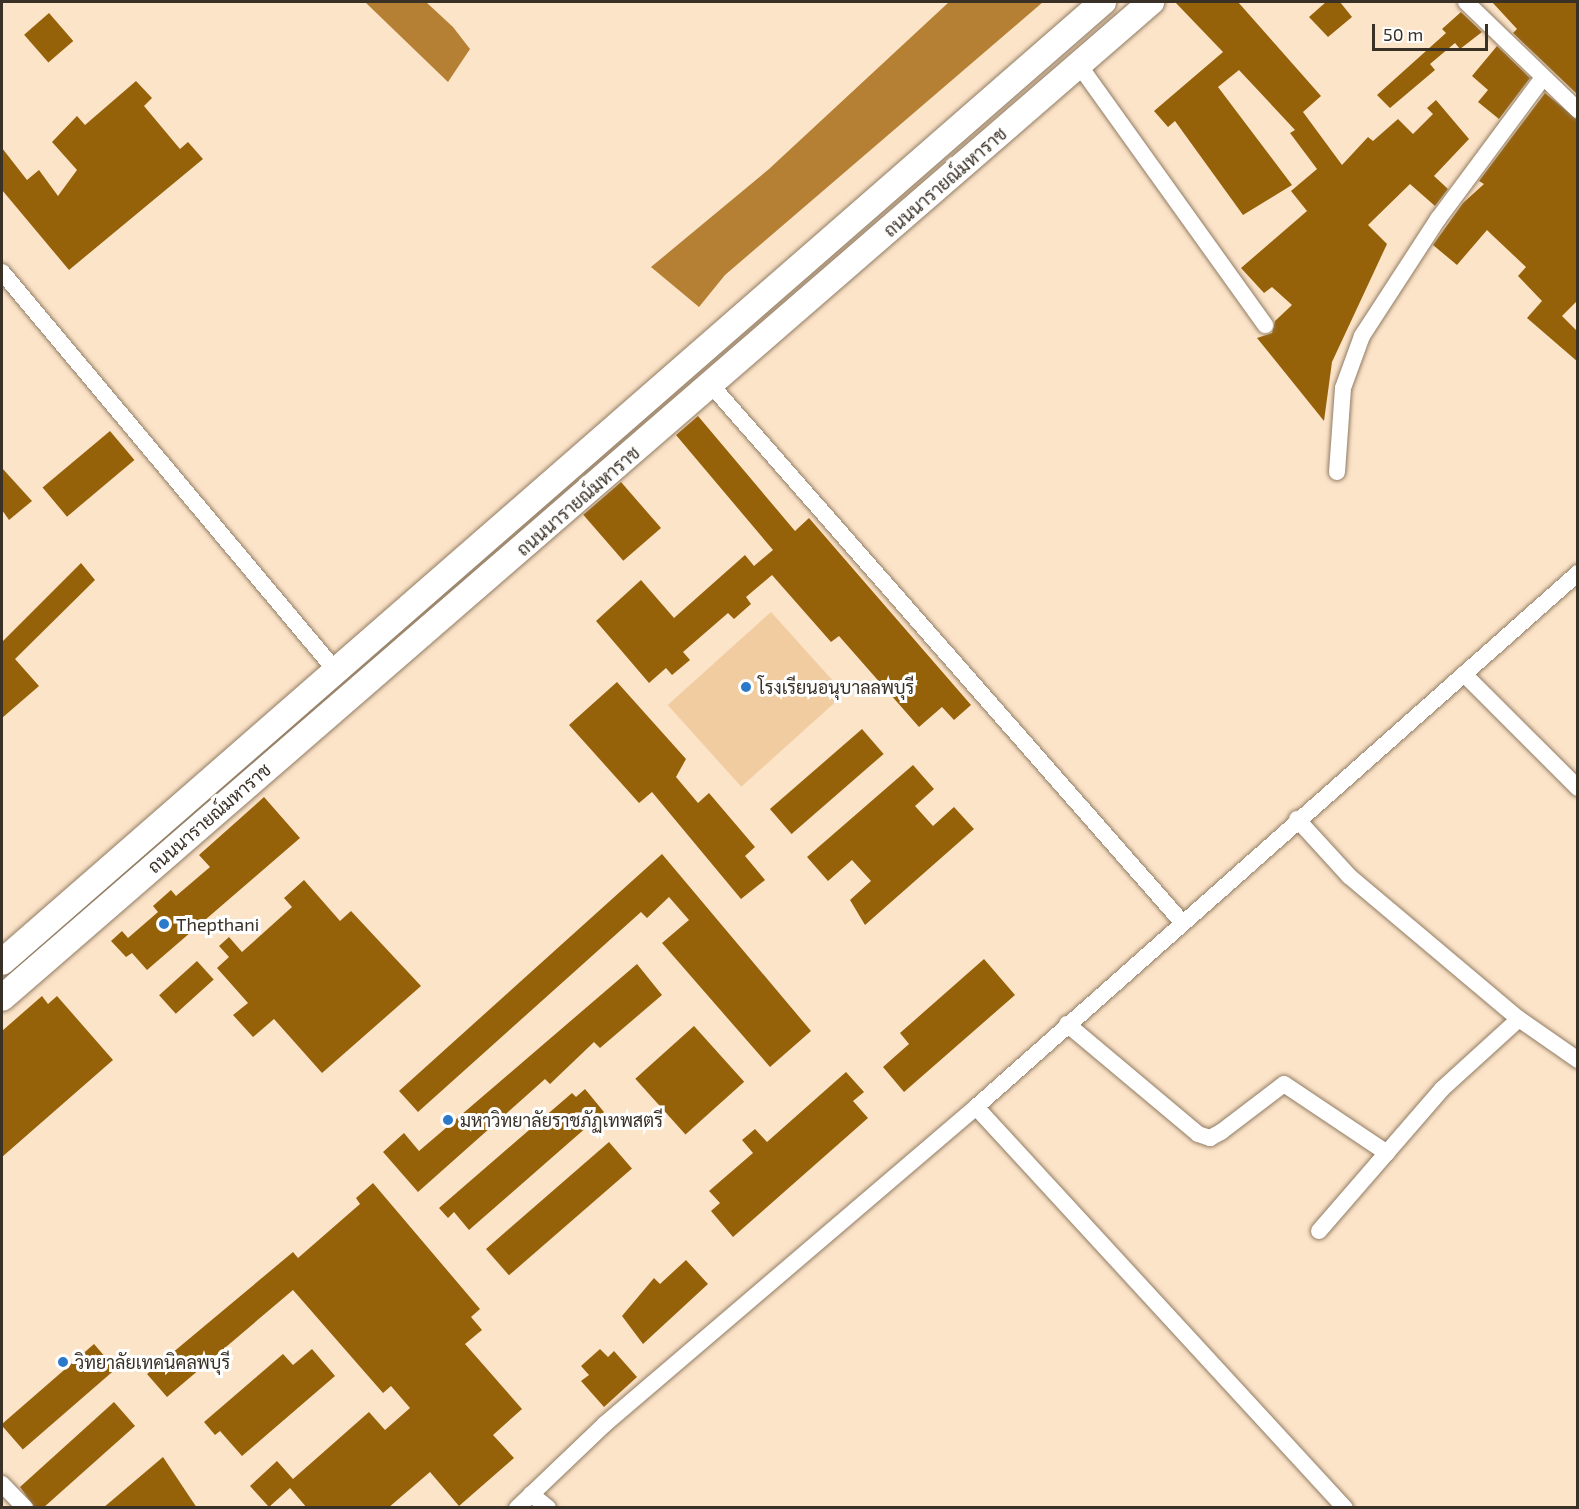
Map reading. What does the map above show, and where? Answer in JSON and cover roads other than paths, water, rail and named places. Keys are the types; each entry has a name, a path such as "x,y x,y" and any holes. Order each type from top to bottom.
{"main road":[{"name":"ถนนนารายณ์มหาราช","path":"2,962 1104,2"},
{"name":"ถนนนารายณ์มหาราช","path":"2,998 712,386 1151,2"}],"street":[{"path":"1466,2 1542,79 1578,110"},
{"path":"1079,65 1172,203 1265,325"},
{"path":"1337,472 1343,388 1362,336 1438,219 1542,79"},
{"path":"2,272 336,671"},
{"path":"712,386 1181,921"},
{"path":"517,1508 605,1424 976,1107 1181,921 1578,573"},
{"path":"1464,674 1578,788"},
{"path":"1297,819 1349,876 1520,1019 1578,1060"},
{"path":"1319,1232 1442,1089 1520,1019"},
{"path":"1067,1024 1198,1134 1210,1138 1221,1132 1284,1084 1387,1154"},
{"path":"976,1107 1346,1508"},
{"path":"2,1484 25,1508"},
{"path":"531,1494 548,1508"}],"place":[{"name":"โรงเรียนอนุบาลลพบุรี","path":"746,687"},
{"name":"Thepthani","path":"164,924"},
{"name":"มหาวิทยาลัยราชภัฏเทพสตรี","path":"448,1120"},
{"name":"วิทยาลัยเทคนิคลพบุรี","path":"63,1362"}]}
